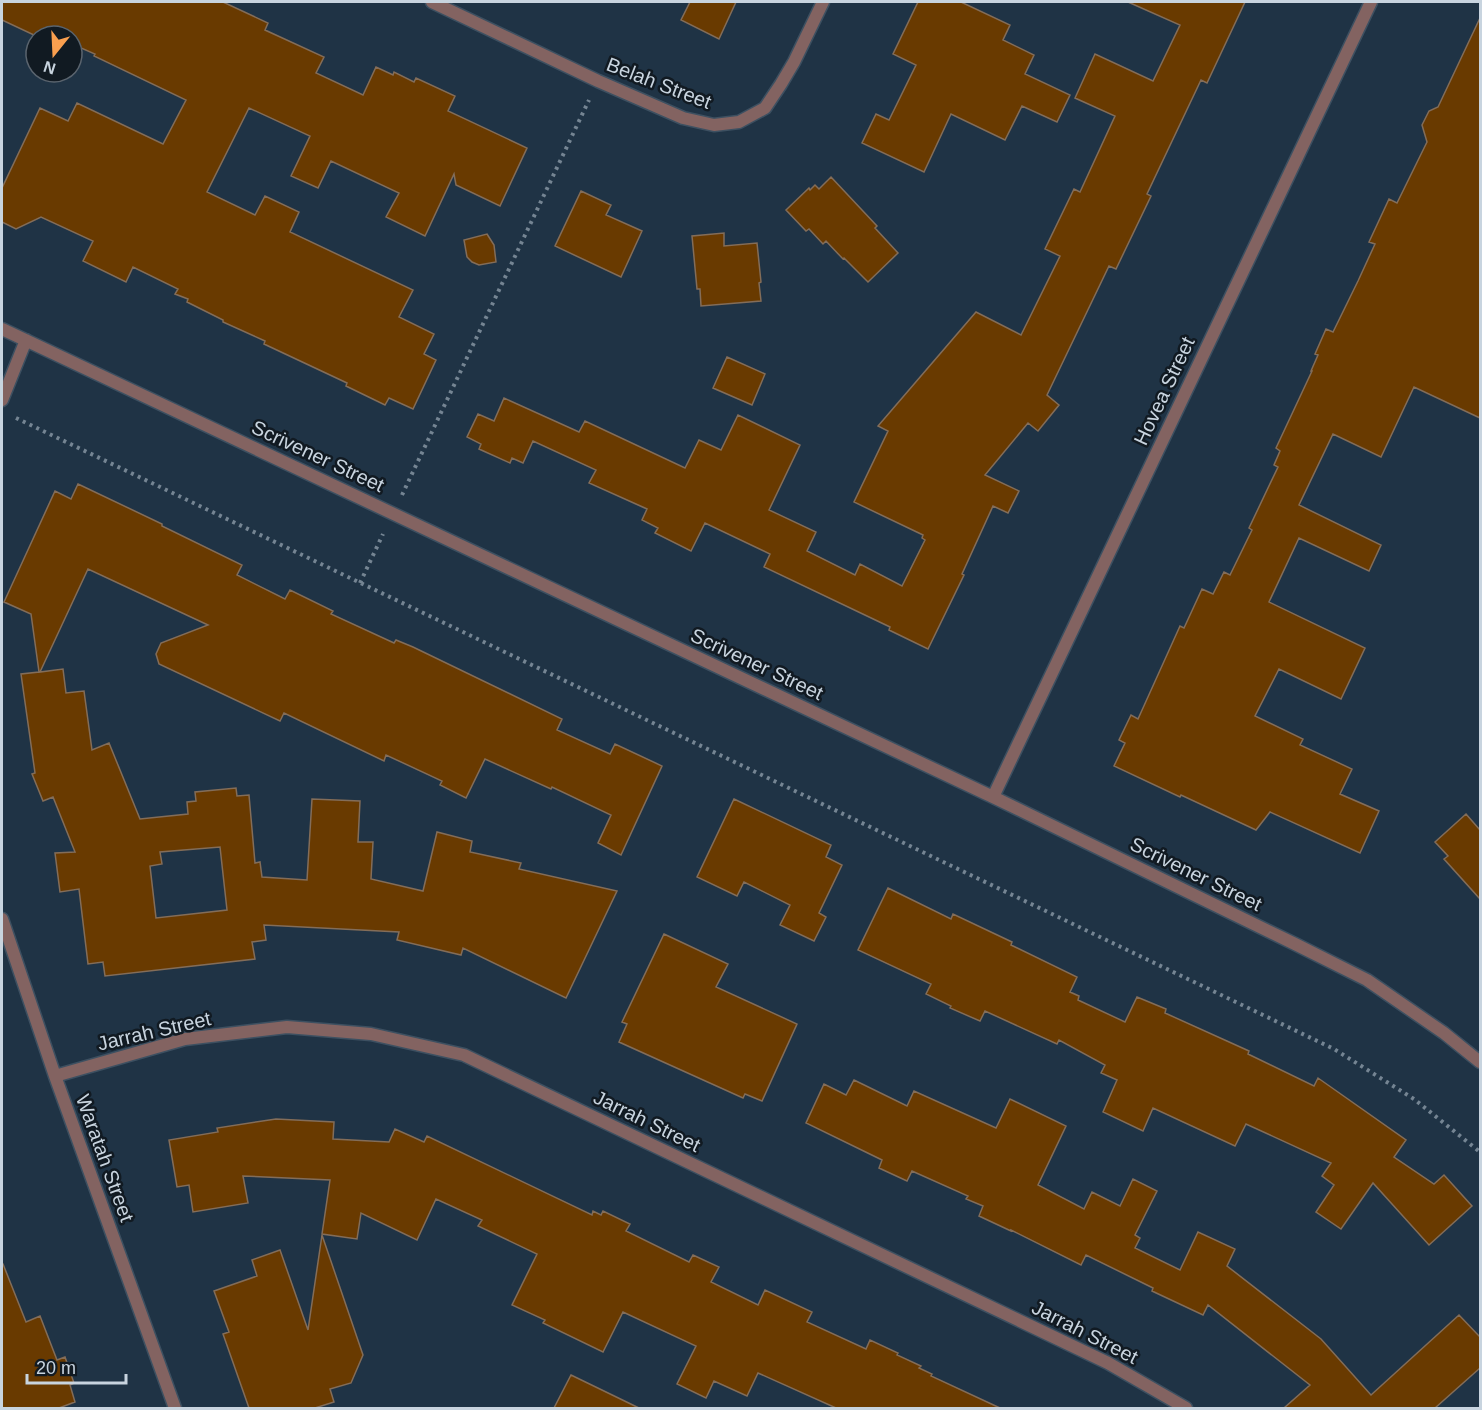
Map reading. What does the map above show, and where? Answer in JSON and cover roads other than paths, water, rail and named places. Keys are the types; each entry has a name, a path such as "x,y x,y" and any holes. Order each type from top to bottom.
{"street":[{"name":"Belah Street","path":"432,2 598,81 684,118 714,125 739,122 765,108 794,63 823,2"},
{"name":"Hovea Street","path":"993,797 1371,2"},
{"name":"Scrivener Street","path":"2,329 993,797 1367,980 1444,1033 1480,1062"},
{"path":"2,400 26,340"},
{"name":"Waratah Street","path":"2,919 55,1076 175,1408"},
{"name":"Jarrah Street","path":"55,1076 185,1039 287,1027 371,1034 464,1055 1108,1363 1186,1408"}]}
